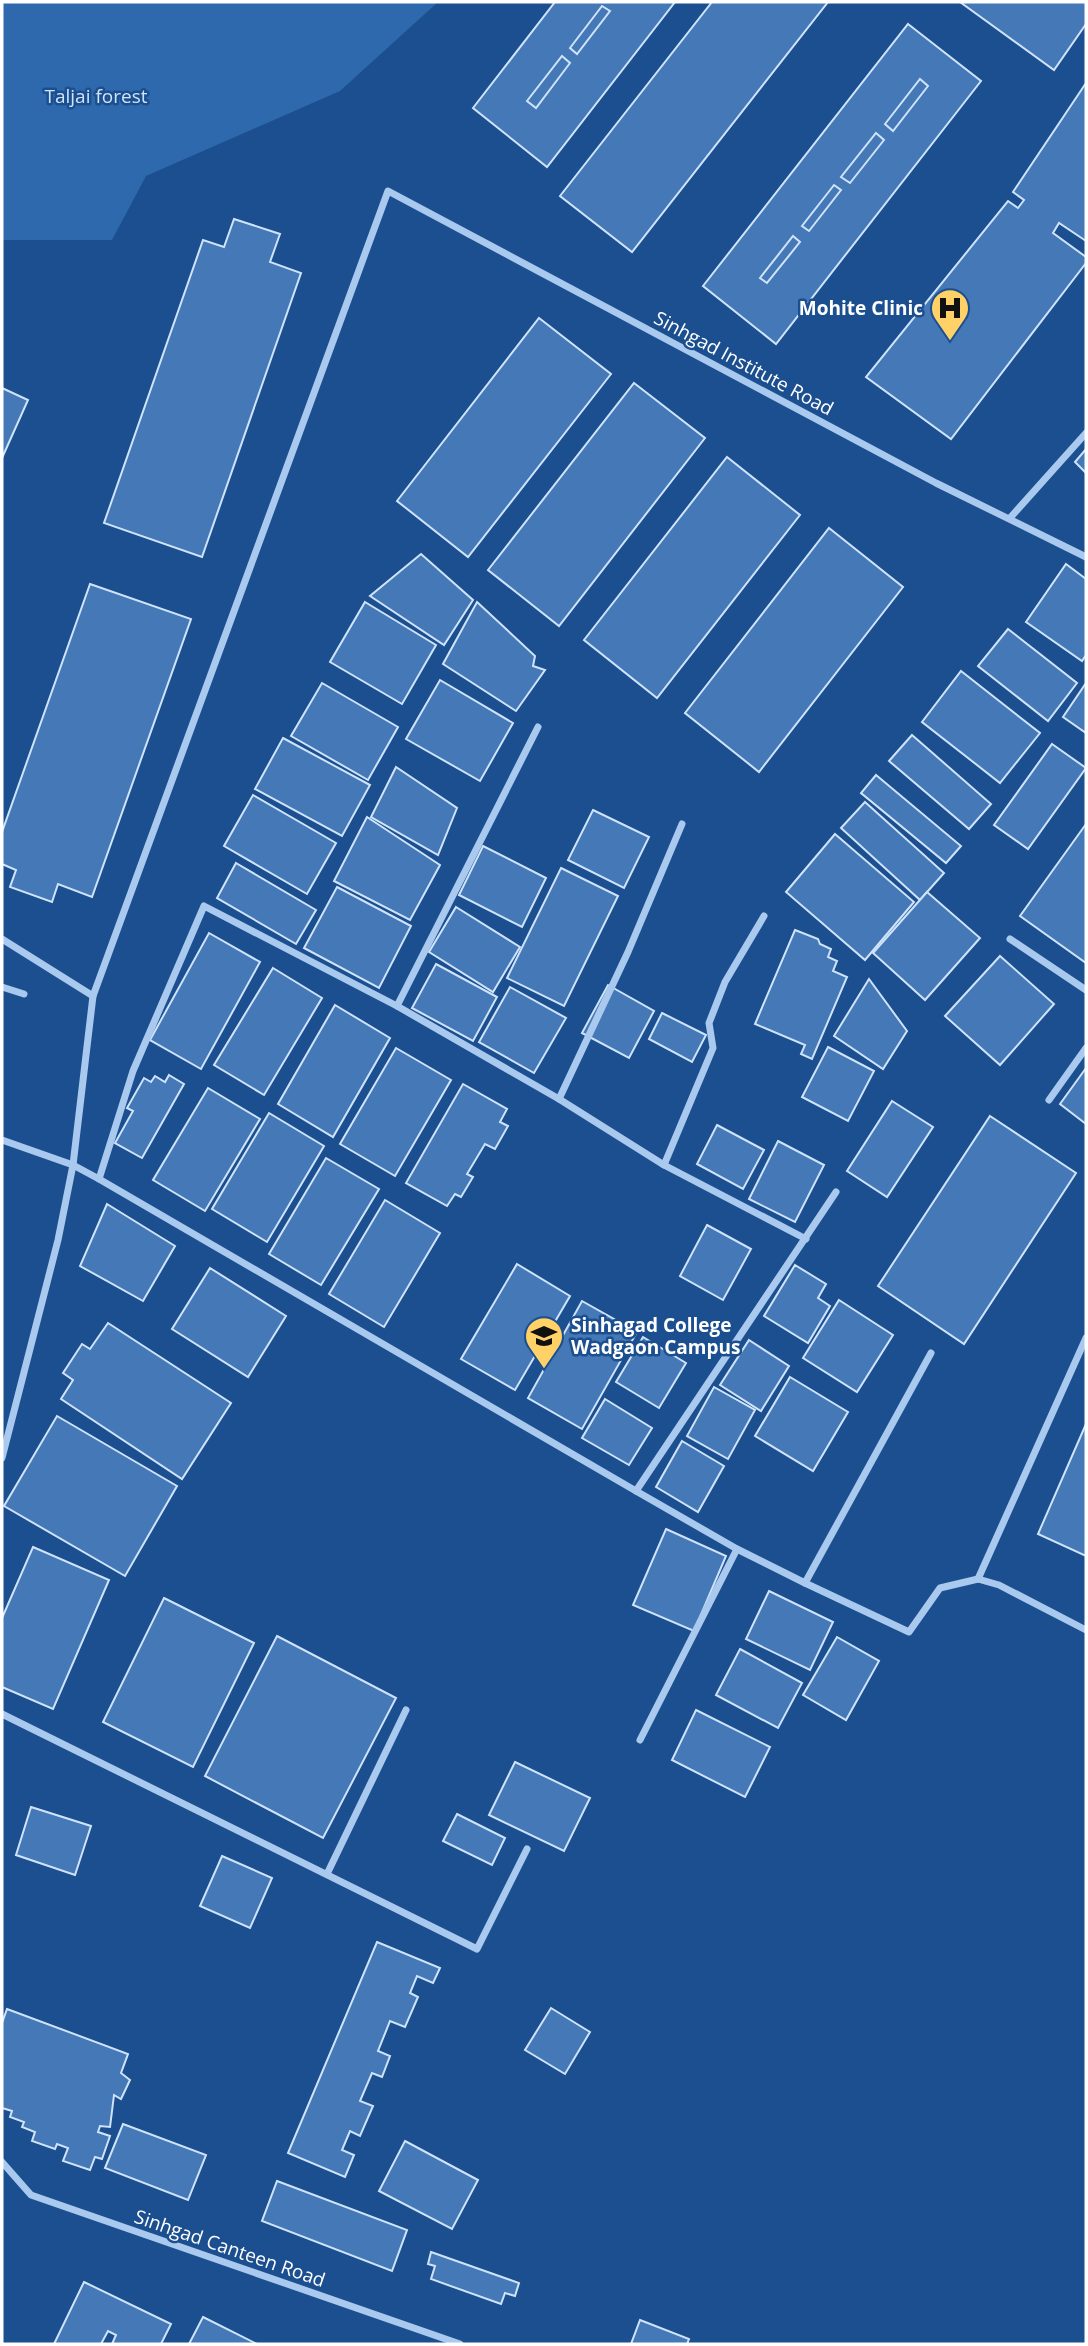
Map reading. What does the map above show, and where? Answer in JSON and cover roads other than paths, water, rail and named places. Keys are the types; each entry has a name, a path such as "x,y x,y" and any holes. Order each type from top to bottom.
{"street":[{"name":"Sinhgad Institute Road","path":"93,996 388,191 936,483 1086,557"},
{"path":"1010,518 1086,433"},
{"path":"397,1006 538,727"},
{"path":"559,1099 628,952 682,824"},
{"path":"99,1179 133,1072 204,906 397,1006 559,1099 664,1165 806,1239"},
{"path":"664,1165 713,1048 709,1023 725,982 764,916"},
{"path":"2,939 93,996 73,1165 58,1240 2,1458"},
{"path":"1010,939 1086,990"},
{"path":"2,987 23,994"},
{"path":"1049,1100 1086,1048"},
{"path":"2,1140 73,1165 99,1179 737,1549 909,1632 940,1588 978,1579 999,1585 1086,1630"},
{"path":"636,1491 836,1192"},
{"path":"978,1579 1086,1338"},
{"path":"805,1583 931,1353"},
{"path":"640,1740 737,1549"},
{"path":"327,1874 406,1710"},
{"path":"2,1714 478,1949 527,1849"},
{"name":"Sinhgad Canteen Road","path":"2,2162 31,2195 460,2344"}],"place":[{"name":"Mohite Clinic","path":"950,342"},
{"name":"Sinhagad College Wadgaon Campus","path":"544,1370"}],"park label":[{"name":"Taljai forest","path":"96,96"}]}
